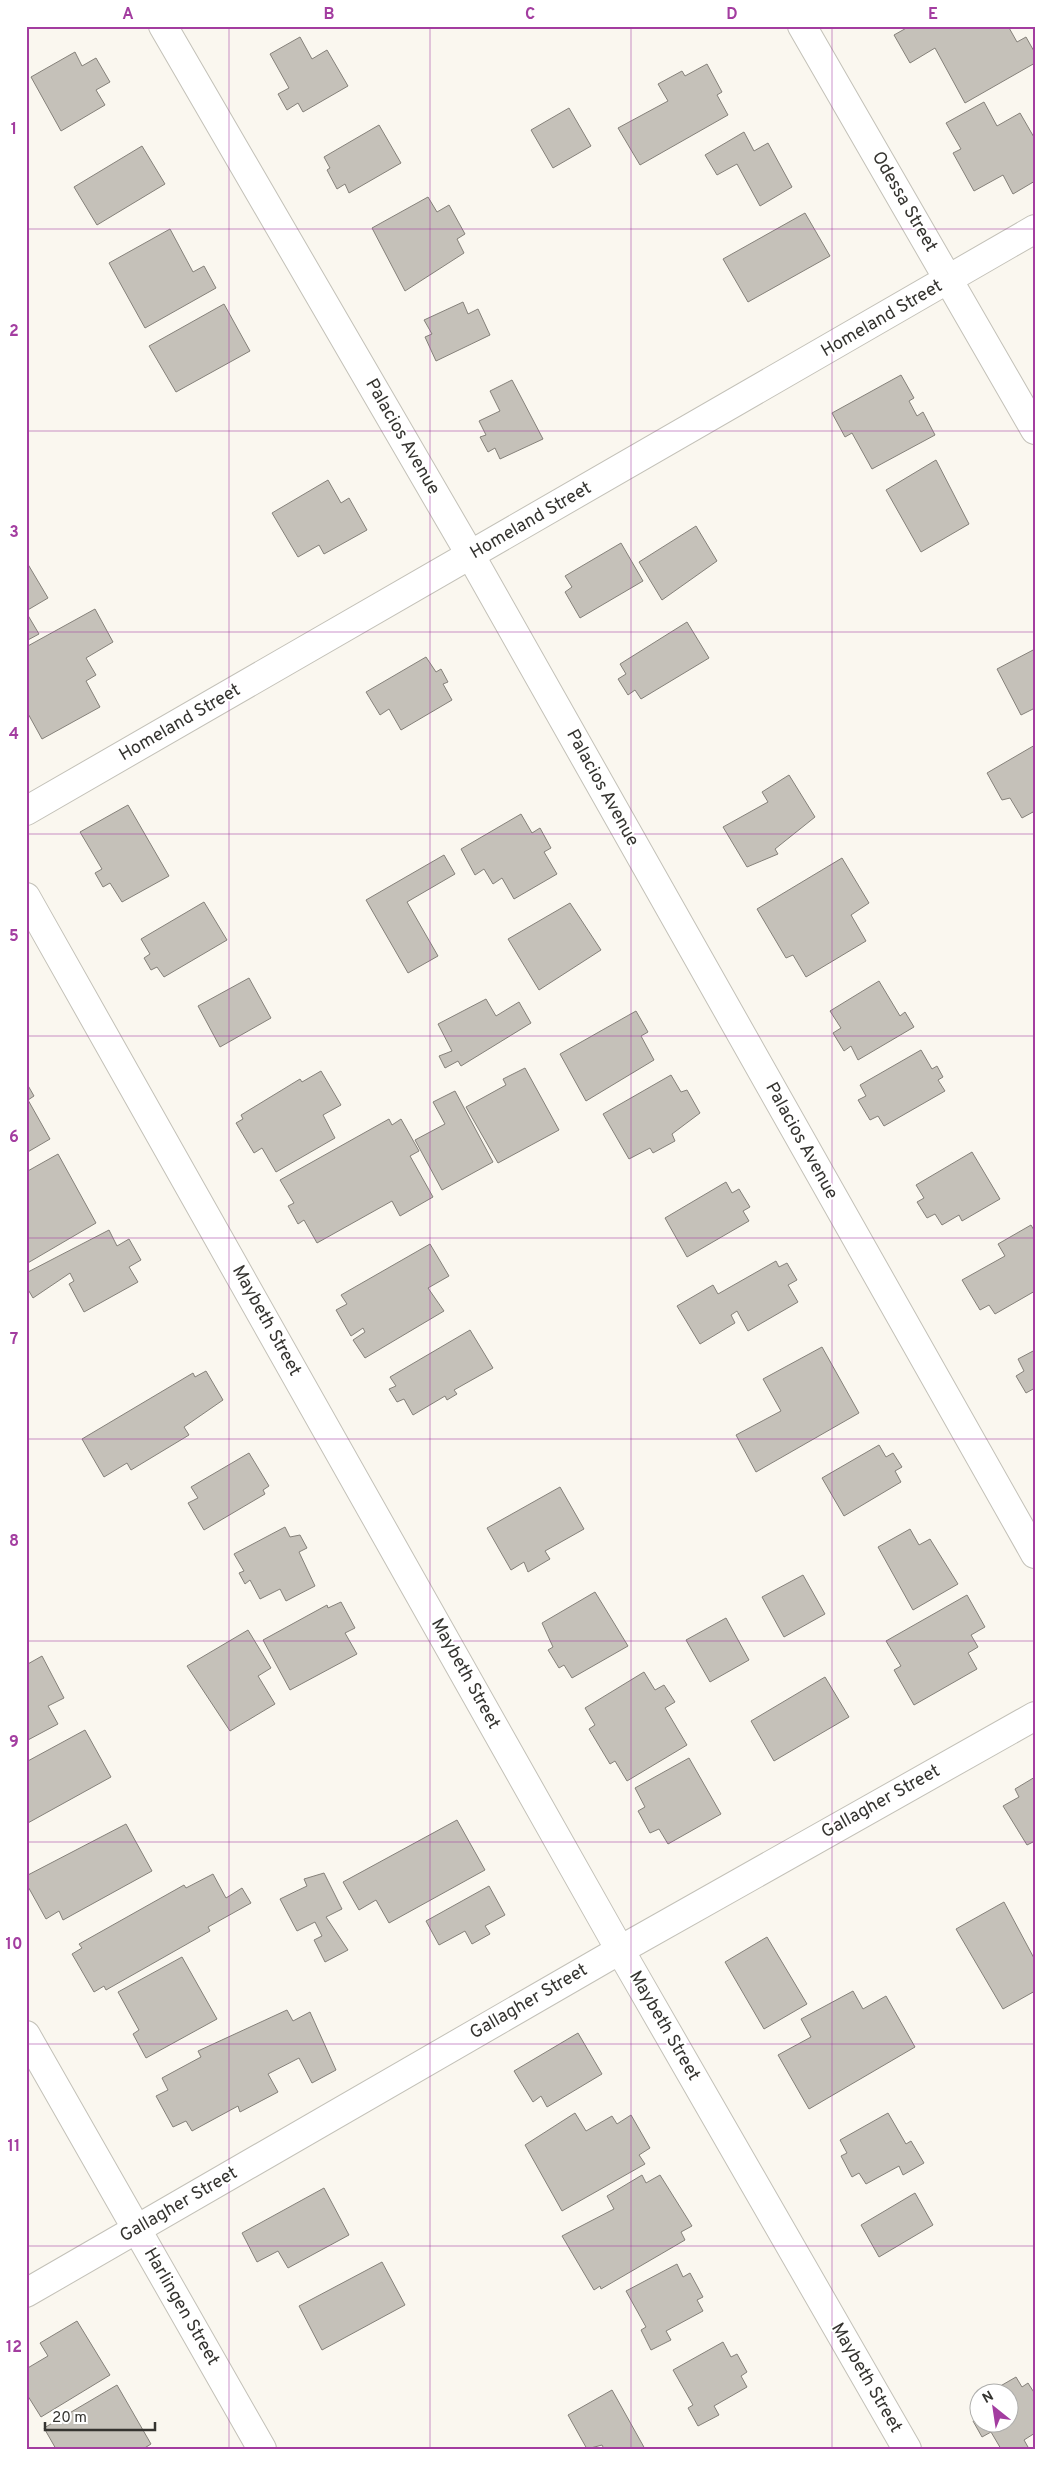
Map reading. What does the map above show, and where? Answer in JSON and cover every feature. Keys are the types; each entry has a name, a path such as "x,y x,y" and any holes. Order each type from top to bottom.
{"street":[{"name":"Palacios Avenue","path":"163,26 471,556 1035,1554"},
{"name":"Odessa Street","path":"802,26 1035,430"},
{"name":"Homeland Street","path":"26,811 1035,229"},
{"name":"Maybeth Street","path":"26,897 620,1950 907,2449"},
{"name":"Gallagher Street","path":"26,2293 620,1950 1035,1716"},
{"name":"Harlingen Street","path":"26,2035 262,2449"}],"building":[{"path":"910,26 1008,26 1017,42 1026,37 1035,53 1035,63 965,103 935,48 910,63 894,35"},
{"path":"300,37 312,59 327,50 348,86 303,112 298,103 287,110 278,94 289,88 270,54"},
{"path":"75,52 82,66 96,58 110,82 96,90 105,105 61,131 31,77"},
{"path":"707,64 722,92 717,95 728,115 640,165 618,128 668,101 658,84 682,71 685,76"},
{"path":"984,102 997,126 1020,113 1035,139 1035,181 1013,194 1003,175 974,191 953,153 961,149 946,123"},
{"path":"569,108 591,146 553,168 531,130"},
{"path":"379,125 401,163 349,193 345,184 337,189 327,170 330,168 324,157"},
{"path":"744,132 754,151 768,143 792,187 760,206 737,164 717,175 705,155"},
{"path":"142,146 165,184 97,225 74,187"},
{"path":"428,197 437,212 449,205 465,234 457,239 464,253 405,291 372,228"},
{"path":"805,213 830,256 748,302 723,259"},
{"path":"170,229 193,272 204,266 216,288 145,328 109,263"},
{"path":"463,302 468,314 478,309 490,335 436,361 425,337 432,334 424,320"},
{"path":"224,304 250,351 176,392 149,346"},
{"path":"901,375 914,398 909,401 917,416 923,412 935,435 872,469 852,433 845,437 832,413"},
{"path":"512,380 543,439 500,459 495,448 488,452 480,437 486,435 479,421 500,411 490,391"},
{"path":"936,460 969,524 921,552 886,490"},
{"path":"328,480 341,503 349,498 367,530 324,554 319,545 298,557 272,513"},
{"path":"696,526 717,561 662,600 639,562"},
{"path":"621,543 643,581 580,618 565,592 572,587 565,576"},
{"path":"26,561 48,598 26,611"},
{"path":"95,609 113,642 86,658 96,675 86,681 100,707 42,739 26,710 26,647"},
{"path":"26,612 39,634 26,641"},
{"path":"687,622 709,658 641,699 635,690 628,695 618,679 626,674 620,664"},
{"path":"1035,649 1035,708 1021,715 997,669"},
{"path":"426,657 436,672 441,669 448,682 443,684 452,700 401,730 389,709 380,715 366,692"},
{"path":"1035,745 1035,816 1033,812 1022,818 1010,798 1002,800 987,773"},
{"path":"789,775 815,817 775,849 778,854 747,867 723,827 768,802 762,792"},
{"path":"128,805 169,876 122,902 110,883 103,887 95,873 102,869 80,832"},
{"path":"521,814 532,833 540,828 551,848 544,852 557,874 514,899 502,878 493,884 484,869 475,875 461,849"},
{"path":"444,855 455,874 407,902 438,956 408,973 366,900"},
{"path":"842,858 869,903 851,915 866,941 806,977 793,955 786,958 757,909"},
{"path":"204,902 227,940 164,977 157,967 151,970 144,958 150,954 141,939"},
{"path":"570,903 601,950 539,990 508,939"},
{"path":"249,978 271,1018 220,1047 198,1006"},
{"path":"879,981 900,1016 905,1012 914,1027 858,1060 851,1046 844,1051 833,1033 841,1028 830,1011"},
{"path":"486,999 496,1016 519,1002 531,1023 461,1066 458,1061 445,1068 439,1056 452,1051 438,1024"},
{"path":"636,1011 648,1032 641,1036 654,1060 586,1101 560,1054"},
{"path":"921,1050 932,1069 937,1066 943,1077 938,1080 945,1091 884,1126 878,1116 870,1120 858,1100 866,1096 860,1085"},
{"path":"525,1068 559,1130 498,1163 466,1107 506,1085 503,1079"},
{"path":"321,1071 341,1105 323,1115 335,1138 276,1172 262,1148 254,1153 236,1123 243,1119 241,1115 300,1079 302,1082"},
{"path":"671,1075 681,1092 687,1090 700,1113 672,1134 675,1141 653,1153 650,1148 629,1159 603,1114"},
{"path":"26,1082 34,1096 28,1100 50,1139 26,1153"},
{"path":"455,1091 493,1162 442,1190 415,1140 445,1124 433,1102"},
{"path":"389,1119 392,1125 401,1119 419,1151 410,1156 433,1197 400,1216 392,1201 317,1243 304,1220 298,1224 288,1206 294,1203 280,1180"},
{"path":"972,1152 1000,1199 962,1221 959,1215 942,1225 935,1214 927,1218 917,1202 924,1198 916,1185"},
{"path":"58,1154 96,1223 26,1264 26,1172"},
{"path":"726,1182 732,1193 739,1189 750,1207 743,1211 749,1221 687,1257 665,1218"},
{"path":"1031,1225 1035,1232 1035,1291 995,1314 989,1305 980,1310 962,1280 1005,1256 998,1244"},
{"path":"109,1230 117,1246 129,1239 141,1260 129,1267 138,1282 84,1312 69,1284 74,1281 70,1273 33,1298 26,1286 26,1273"},
{"path":"430,1244 449,1276 428,1288 444,1311 365,1358 353,1340 365,1332 363,1328 351,1336 336,1310 347,1304 341,1295"},
{"path":"776,1261 779,1267 787,1263 797,1280 788,1285 798,1302 748,1331 737,1311 731,1315 735,1323 700,1344 677,1306 713,1285 718,1294"},
{"path":"470,1330 493,1368 454,1390 457,1394 447,1400 445,1396 413,1415 404,1399 397,1402 389,1389 396,1386 390,1377"},
{"path":"822,1347 859,1413 756,1472 736,1435 781,1411 763,1379"},
{"path":"1035,1350 1035,1388 1026,1393 1016,1376 1024,1371 1018,1359"},
{"path":"206,1371 223,1400 184,1427 189,1435 131,1470 127,1463 104,1477 82,1439 193,1373 195,1377"},
{"path":"879,1445 886,1457 893,1453 902,1467 895,1471 901,1482 844,1516 822,1478"},
{"path":"249,1453 269,1486 263,1490 265,1494 204,1530 188,1503 198,1498 191,1487"},
{"path":"560,1487 584,1529 545,1551 550,1559 528,1572 524,1562 511,1570 487,1528"},
{"path":"285,1527 290,1537 300,1535 307,1548 299,1552 315,1586 286,1601 280,1589 260,1599 250,1580 245,1584 239,1573 244,1571 234,1554"},
{"path":"910,1529 919,1545 930,1539 958,1584 913,1610 878,1547"},
{"path":"803,1575 825,1614 784,1637 762,1597"},
{"path":"595,1592 628,1646 572,1678 564,1665 559,1668 548,1650 553,1647 542,1623"},
{"path":"967,1595 985,1627 971,1635 978,1647 968,1653 977,1669 914,1705 894,1670 901,1666 886,1641"},
{"path":"341,1602 355,1628 345,1633 357,1654 290,1690 263,1640 327,1605 328,1608"},
{"path":"726,1618 749,1660 710,1682 686,1640"},
{"path":"248,1630 271,1668 258,1676 275,1704 230,1731 187,1666"},
{"path":"42,1656 64,1698 48,1706 58,1724 26,1741 26,1665"},
{"path":"644,1672 655,1690 664,1685 675,1702 665,1708 687,1745 627,1781 615,1761 610,1764 589,1729 595,1725 585,1708"},
{"path":"825,1677 849,1717 774,1761 751,1721"},
{"path":"85,1730 111,1777 26,1824 26,1762"},
{"path":"689,1758 721,1814 668,1844 659,1829 650,1833 638,1811 645,1807 635,1788"},
{"path":"1035,1777 1035,1841 1027,1845 1003,1806 1019,1797 1015,1789"},
{"path":"457,1820 485,1870 389,1923 376,1900 359,1910 343,1882"},
{"path":"126,1824 152,1871 63,1920 59,1911 46,1919 26,1883 26,1876"},
{"path":"324,1873 342,1909 326,1917 348,1950 325,1962 314,1940 322,1936 315,1922 297,1931 280,1899 307,1886 304,1879"},
{"path":"213,1874 226,1898 242,1888 251,1903 208,1927 210,1931 106,1990 104,1986 94,1992 72,1954 82,1948 79,1944 184,1885 186,1888"},
{"path":"489,1886 505,1915 485,1926 490,1934 472,1944 465,1931 439,1945 426,1921"},
{"path":"1004,1902 1035,1960 1035,1991 1003,2009 956,1929"},
{"path":"767,1937 807,2004 764,2029 725,1962"},
{"path":"182,1957 217,2019 146,2058 133,2034 139,2030 118,1992"},
{"path":"853,1991 863,2009 886,1996 915,2047 809,2109 778,2055 811,2037 801,2019"},
{"path":"287,2010 293,2021 310,2012 336,2070 312,2083 299,2058 268,2074 278,2092 240,2112 238,2106 192,2131 186,2121 173,2127 156,2096 168,2090 162,2078 201,2057 198,2051"},
{"path":"578,2033 602,2074 547,2107 541,2096 533,2102 514,2071"},
{"path":"575,2113 586,2131 612,2116 617,2124 631,2115 650,2148 639,2155 645,2164 562,2211 525,2145"},
{"path":"888,2113 906,2144 911,2141 924,2163 903,2175 899,2166 866,2184 859,2173 852,2177 841,2156 847,2153 840,2140"},
{"path":"642,2175 646,2183 660,2175 692,2226 681,2232 685,2240 601,2289 600,2286 594,2290 562,2236 614,2209 607,2196"},
{"path":"324,2188 349,2235 288,2268 278,2251 257,2262 242,2233"},
{"path":"915,2193 933,2225 879,2257 861,2225"},
{"path":"382,2262 405,2305 322,2350 299,2306"},
{"path":"677,2264 683,2277 690,2273 703,2297 697,2300 703,2311 666,2331 671,2340 651,2350 641,2330 646,2327 626,2291"},
{"path":"77,2321 110,2375 41,2417 26,2393 26,2369 48,2356 40,2343"},
{"path":"723,2342 731,2357 737,2354 747,2372 741,2376 747,2387 714,2406 719,2415 698,2426 688,2408 693,2405 673,2370"},
{"path":"1016,2377 1022,2387 1028,2383 1035,2394 1035,2433 1024,2440 1028,2447 1025,2449 1001,2449 991,2432 1018,2432 1018,2382 1007,2382"},
{"path":"117,2385 151,2444 143,2449 56,2449 44,2428"},
{"path":"612,2390 645,2449 604,2449 602,2445 587,2449 568,2415"},
{"path":"979,2432 991,2432 982,2437"}]}
